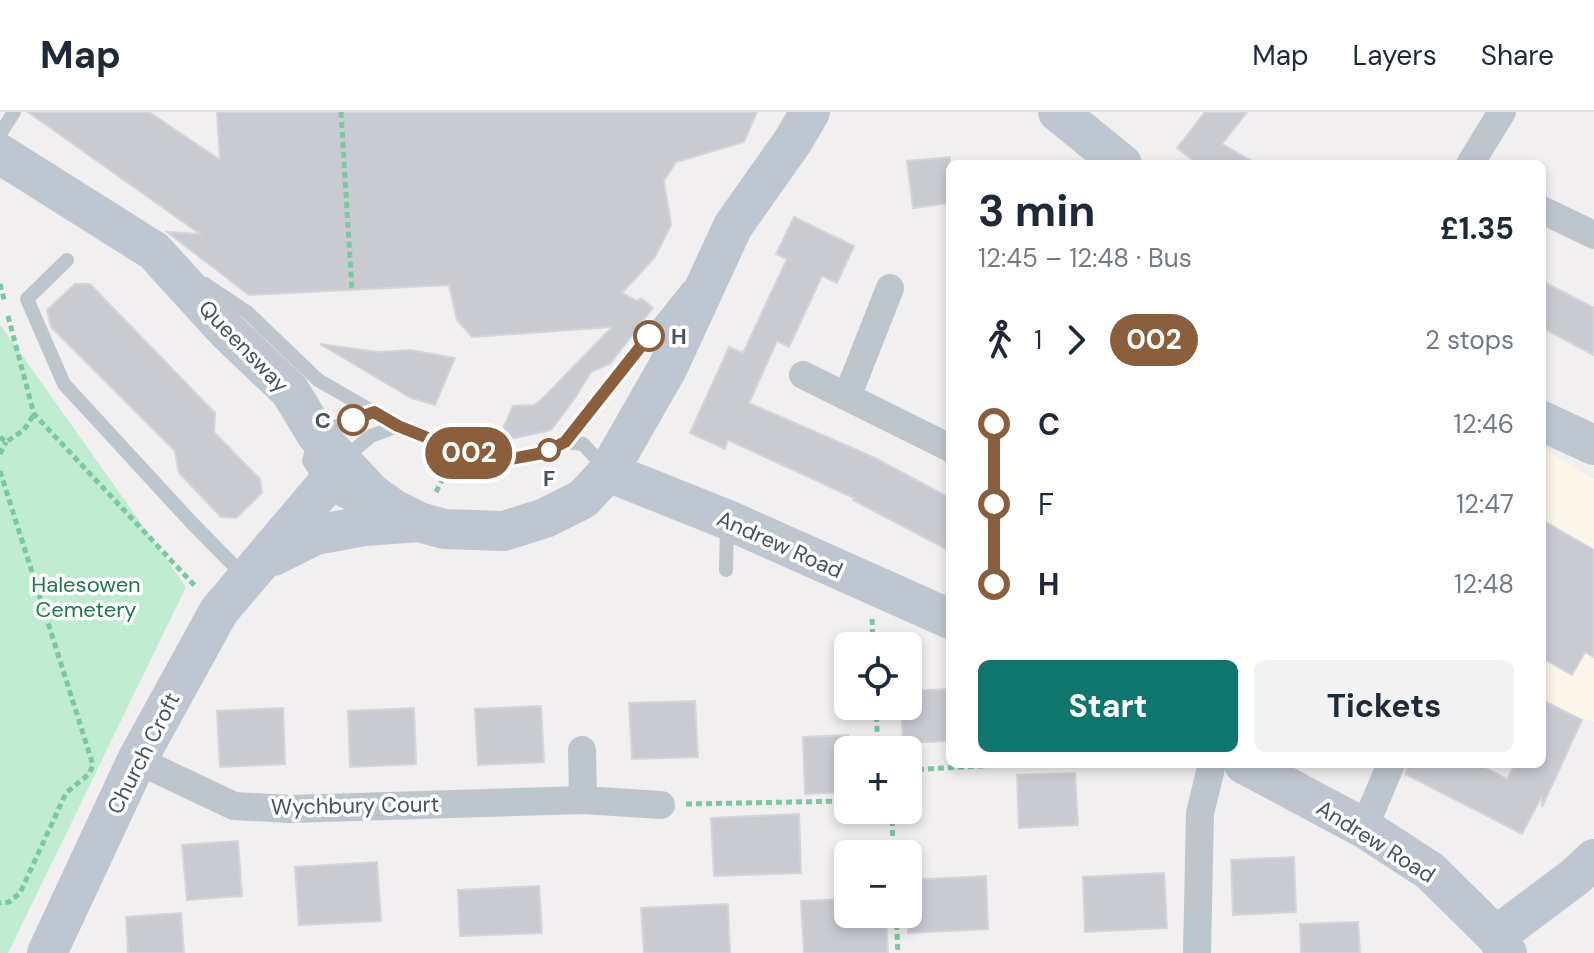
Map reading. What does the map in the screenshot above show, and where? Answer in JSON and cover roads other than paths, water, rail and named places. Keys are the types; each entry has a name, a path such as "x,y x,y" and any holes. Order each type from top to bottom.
{"street":[{"name":"Queensway","path":"0,154 154,251 227,331 290,391 327,460 371,493 419,522 444,529 504,531 545,518 583,499 608,472 668,367 733,226 801,126 829,112"},
{"path":"1058,112 1102,140"},
{"path":"1472,160 1502,112"},
{"path":"1546,212 1594,235"},
{"path":"847,397 890,288"},
{"path":"803,375 946,446"},
{"path":"1546,423 1594,445"},
{"name":"Church Croft","path":"47,953 137,760 219,611 252,571 327,460"},
{"name":"Andrew Road","path":"608,472 728,520 946,617"},
{"name":"Church Croft","path":"252,571 315,535 364,526 419,522"},
{"path":"582,750 583,800"},
{"name":"Wychbury Court","path":"137,760 234,806 290,809 583,800 661,805"},
{"path":"1197,953 1200,813 1211,768"},
{"name":"Andrew Road","path":"1252,768 1364,828 1430,871 1502,944"},
{"path":"1364,828 1389,768"},
{"path":"1502,944 1594,859"}],"lane":[{"path":"0,134 14,112"},
{"path":"154,251 247,312 318,380 398,426 458,450 500,461 543,453 565,442 725,243"},
{"path":"67,260 27,299 64,384 191,522 252,571"},
{"path":"327,460 374,412"},
{"path":"327,460 371,436 398,426"},
{"path":"565,442 583,444 608,472"},
{"path":"726,570 728,520"}],"place":[{"name":"H","path":"649,336"},
{"name":"C","path":"353,420"},
{"name":"F","path":"549,450"}],"park label":[{"name":"Halesowen Cemetery","path":"86,596"}]}
